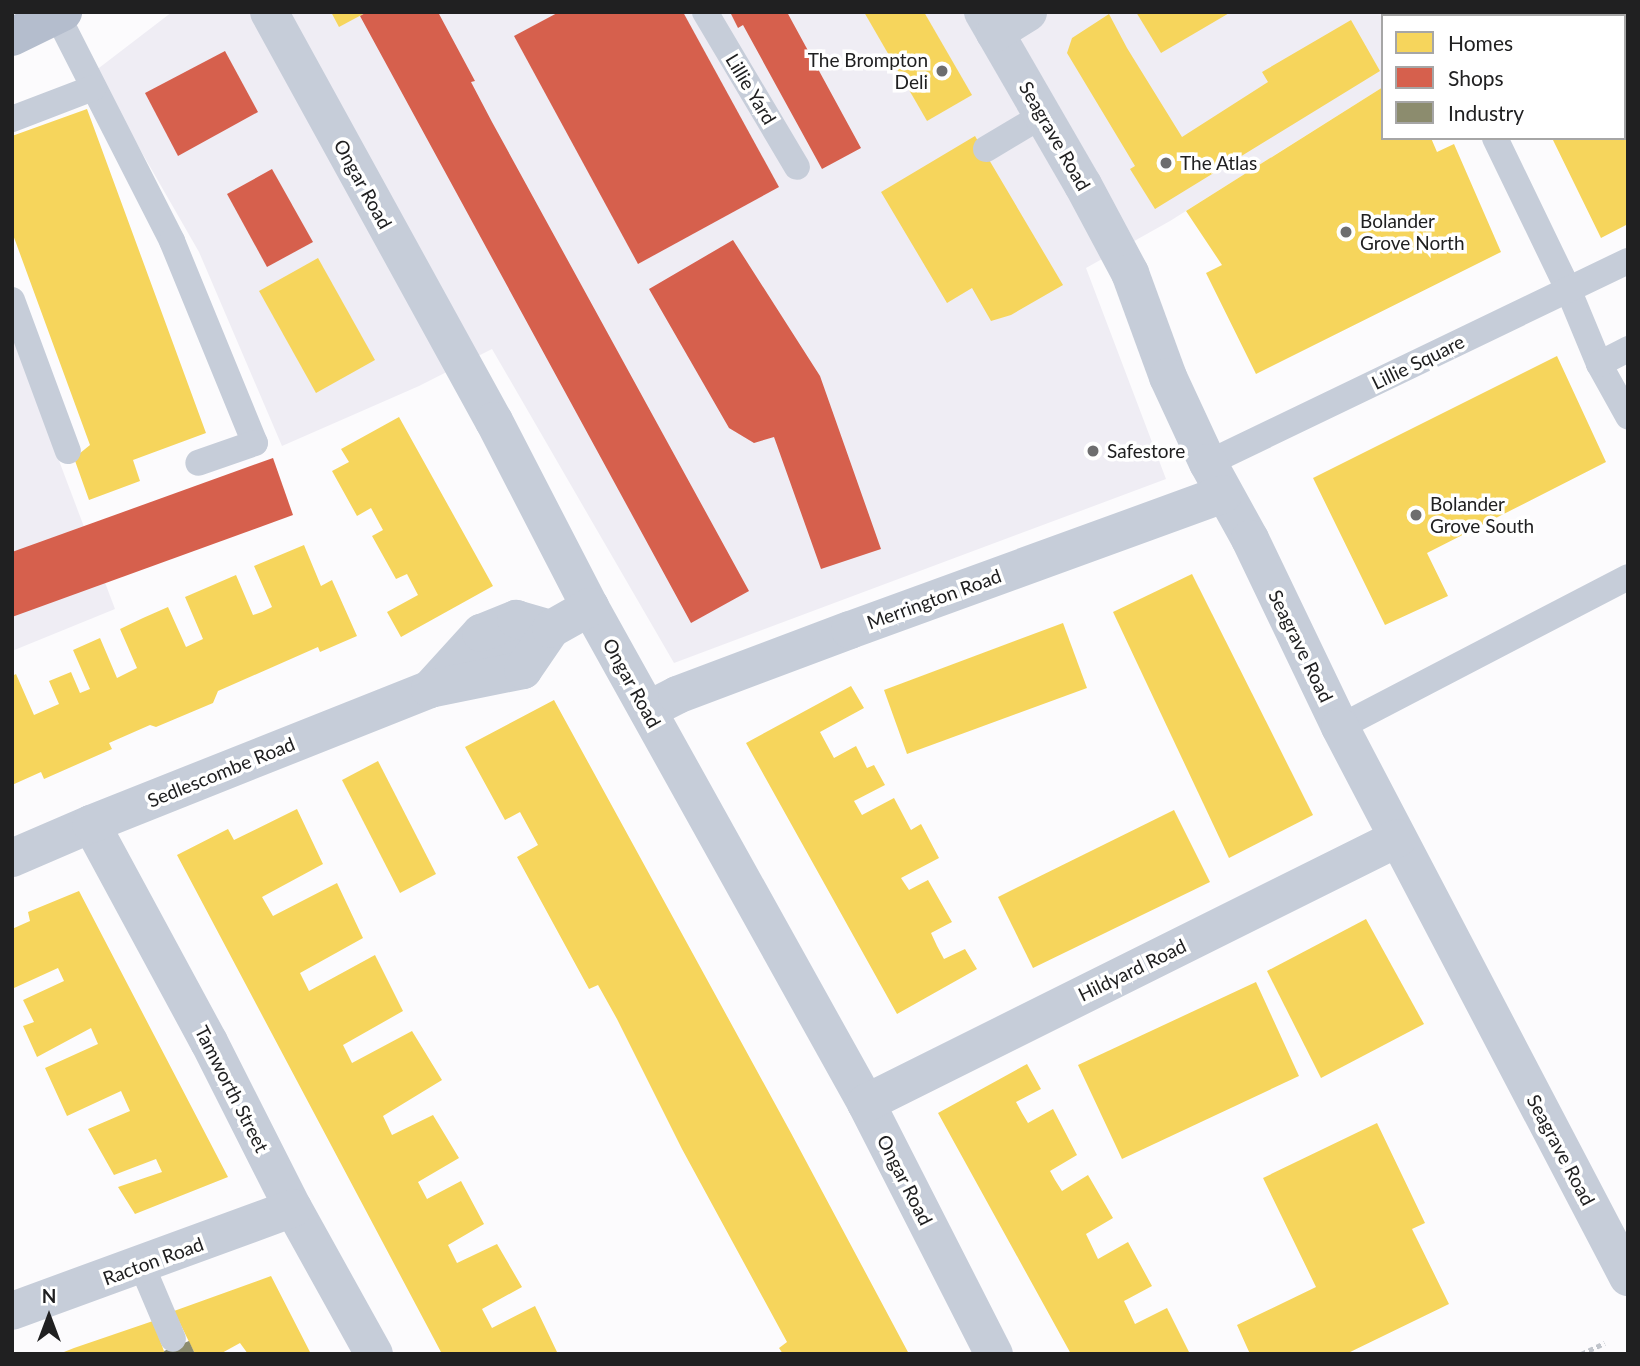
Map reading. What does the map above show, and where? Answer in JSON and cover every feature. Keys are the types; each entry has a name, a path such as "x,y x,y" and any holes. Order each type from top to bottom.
{"main road":[{"path":"12,37 60,14"}],"street":[{"name":"Ongar Road","path":"269,12 494,421 590,607 866,1103 994,1354"},
{"path":"989,22 1028,12"},
{"name":"Seagrave Road","path":"989,22 1129,273 1168,377 1216,478 1250,539 1340,727 1628,1277"},
{"name":"Merrington Road","path":"648,710 677,695 825,639 1216,478"},
{"name":"Sedlescombe Road","path":"12,858 430,689 481,633 516,619 551,629 590,607"},
{"name":"Tamworth Street","path":"91,824 209,1042 293,1208 374,1354"},
{"name":"Hildyard Road","path":"866,1103 1398,838"},
{"name":"Racton Road","path":"12,1311 142,1266 293,1208"}],"lane":[{"name":"Lillie Yard","path":"705,12 797,167"},
{"path":"60,14 93,88 172,241 255,443 198,463"},
{"path":"12,119 93,88"},
{"path":"986,149 1043,115"},
{"path":"1495,140 1567,289 1599,363 1628,416"},
{"name":"Lillie Square","path":"1216,478 1567,289 1628,261"},
{"path":"12,300 68,451"},
{"path":"1599,363 1628,349"},
{"path":"1340,727 1628,577"},
{"path":"142,1266 173,1339"}],"path":[{"path":"1581,1354 1605,1343"}],"shaded area":[{"path":"172,12 1395,14 1381,14 1381,88 1170,221 1086,268 1166,479 674,663 492,349 419,386 282,446 199,252 95,71"},
{"path":"1442,12 1598,12 1596,14"},
{"path":"12,336 115,609 12,651"}],"building: Homes":[{"path":"331,12 367,12 339,27"},
{"path":"864,12 924,12 972,95 927,121"},
{"path":"1136,12 1231,12 1161,53"},
{"path":"1109,14 1182,137 1268,82 1262,72 1351,20 1380,71 1155,209 1130,169 1135,166 1067,53 1072,38"},
{"path":"1626,57 1628,224 1601,238 1553,140 1626,140"},
{"name":"Bolander Grove North","path":"1381,88 1381,140 1432,140 1437,152 1454,144 1501,252 1256,374 1206,273 1222,265 1186,211"},
{"path":"87,109 206,433 133,460 140,481 89,500 74,458 90,445 12,232 12,136"},
{"path":"975,136 1063,285 1011,315 991,321 972,288 947,303 881,192"},
{"path":"318,258 375,360 316,393 259,291"},
{"name":"Bolander Grove South","path":"1557,356 1606,462 1427,553 1448,596 1385,625 1313,478"},
{"path":"399,417 493,586 401,637 387,612 418,595 407,574 396,579 372,536 383,530 371,508 357,516 332,471 349,462 341,449"},
{"path":"304,545 321,586 332,580 357,636 320,652 318,647 218,691 213,703 109,743 112,749 44,779 41,772 12,785 12,676 16,674 34,715 59,704 49,681 71,672 80,693 90,689 73,650 100,638 117,678 137,668 120,629 168,607 186,647 203,639 185,597 236,575 253,615 262,612 272,607 254,566"},
{"path":"1192,574 1313,815 1229,858 1113,612"},
{"path":"1063,623 1087,688 907,754 884,690"},
{"path":"851,686 864,708 820,732 834,758 856,746 867,768 874,765 885,785 854,801 862,815 894,798 911,830 921,824 939,858 901,878 909,890 928,880 952,922 931,933 944,959 965,949 977,969 897,1014 746,743"},
{"path":"554,700 909,1354 783,1354 779,1348 787,1342 682,1149 617,1019 598,985 589,989 517,857 538,845 520,812 505,820 465,747"},
{"path":"378,761 436,874 400,893 342,780"},
{"path":"297,809 323,864 262,897 273,916 337,883 363,938 300,973 309,991 375,955 403,1011 343,1045 352,1063 412,1031 442,1080 383,1116 392,1135 433,1115 459,1158 418,1182 427,1199 461,1181 484,1224 448,1245 457,1263 497,1244 522,1287 482,1309 492,1328 535,1306 557,1352 442,1354 177,855 228,829 234,840"},
{"path":"1174,810 1210,882 1033,968 998,897"},
{"path":"79,891 228,1177 135,1214 118,1187 162,1172 156,1159 114,1175 88,1129 130,1111 121,1091 67,1116 45,1068 98,1044 91,1028 37,1057 23,1026 34,1022 23,1000 64,981 58,968 14,988 12,985 12,929 30,921 28,912"},
{"path":"1366,919 1424,1024 1321,1078 1267,971"},
{"path":"1256,982 1299,1076 1122,1159 1078,1065"},
{"path":"1027,1064 1041,1089 1016,1102 1022,1113 1028,1123 1053,1109 1077,1155 1050,1171 1055,1180 1062,1191 1088,1175 1113,1218 1086,1234 1098,1259 1128,1242 1152,1286 1124,1301 1135,1324 1167,1308 1190,1354 1071,1354 938,1113"},
{"path":"1377,1123 1425,1223 1412,1229 1449,1304 1346,1354 1250,1354 1237,1325 1316,1287 1263,1178"},
{"path":"271,1276 311,1354 248,1354 240,1343 220,1354 195,1354 174,1311"},
{"path":"153,1321 165,1354 59,1354 74,1348"}],"building: Shops":[{"path":"367,12 438,12 475,81 471,82 492,122 749,591 691,623 360,16"},
{"path":"559,12 683,12 779,187 638,264 514,36"},
{"path":"730,12 787,12 861,148 822,169 743,25 738,28"},
{"path":"225,51 258,112 178,156 145,93"},
{"path":"272,169 313,242 267,267 227,194"},
{"path":"733,240 820,376 881,549 821,569 774,437 754,443 729,428 649,289"},
{"path":"273,458 293,515 12,617 12,552"}],"building: Industry":[{"path":"189,1341 195,1354 165,1354 164,1351"}],"place":[{"name":"The Brompton Deli","path":"942,71"},
{"name":"The Atlas","path":"1166,163"},
{"name":"Bolander Grove North","path":"1346,232"},
{"name":"Safestore","path":"1093,451"},
{"name":"Bolander Grove South","path":"1416,515"}]}
